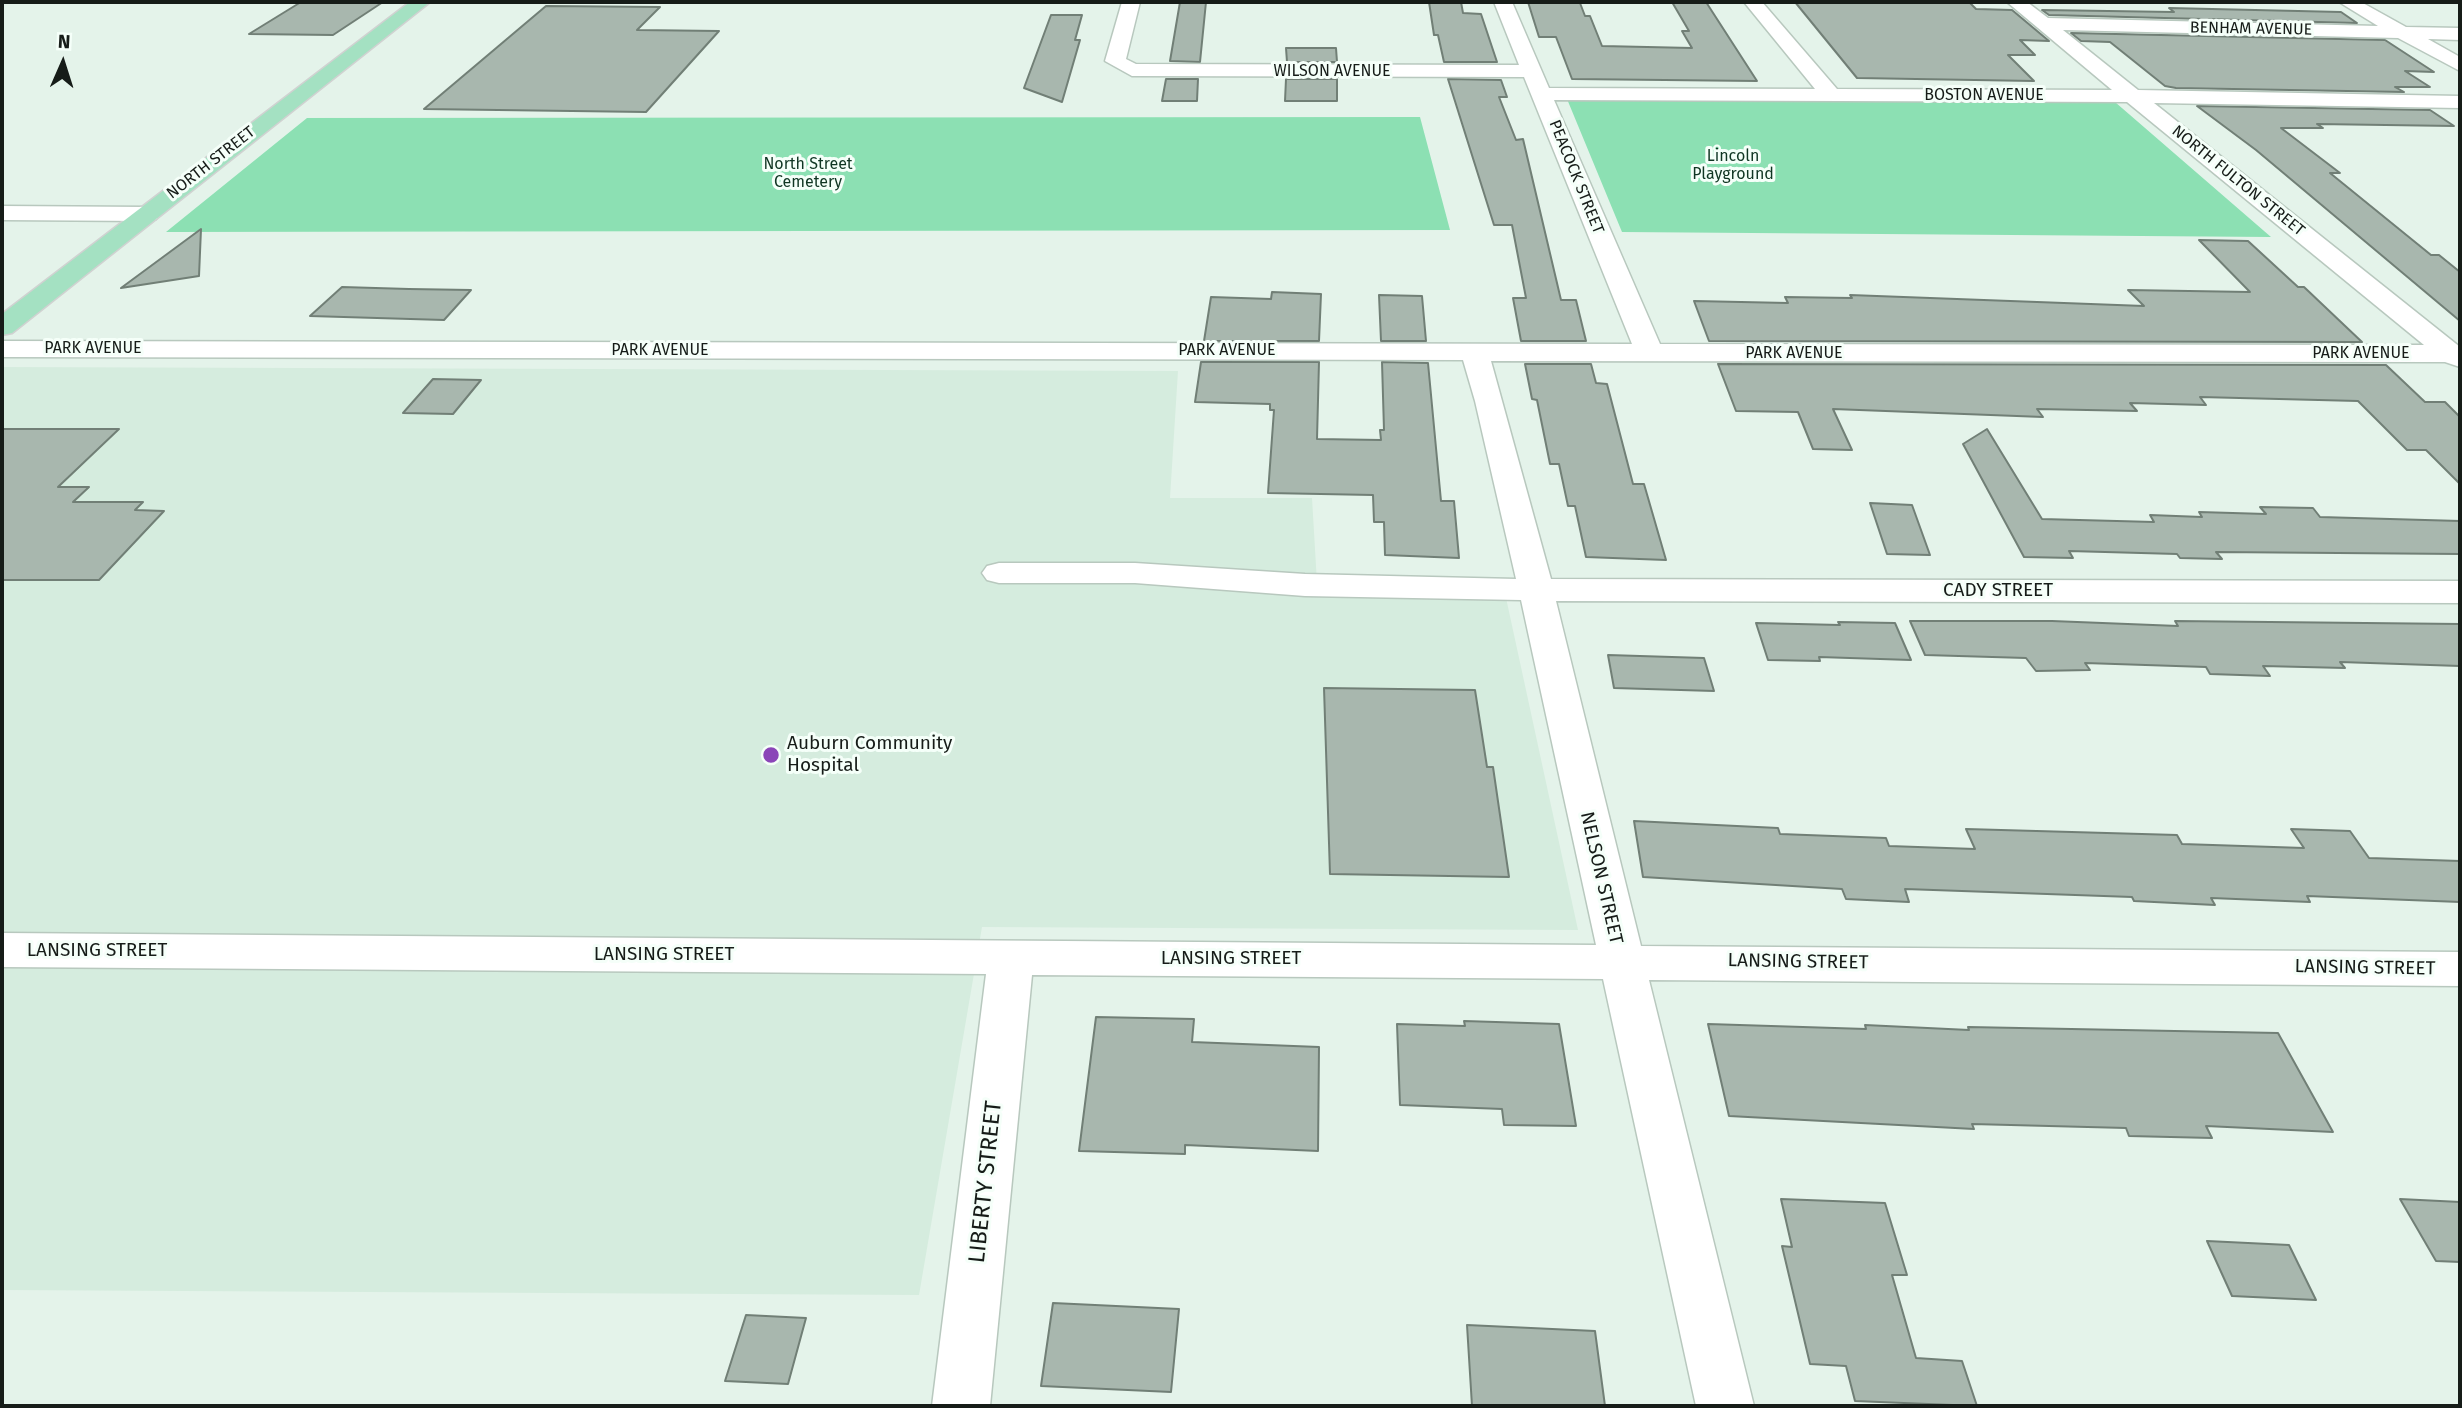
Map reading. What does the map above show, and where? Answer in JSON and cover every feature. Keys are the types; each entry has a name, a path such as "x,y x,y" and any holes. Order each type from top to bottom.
{"main road":[{"name":"NORTH STREET","path":"2,327 421,2"}],"street":[{"name":"WILSON AVENUE","path":"1130,2 1115,61 1132,70 1532,71"},
{"name":"PEACOCK STREET","path":"1503,2 1613,271 1650,352"},
{"path":"1753,2 1831,95"},
{"name":"NORTH FULTON STREET","path":"2016,2 2456,357"},
{"path":"2354,3 2460,65"},
{"name":"BENHAM AVENUE","path":"2043,24 2460,34"},
{"name":"BOSTON AVENUE","path":"1541,94 2134,96 2460,102"},
{"path":"2,212 147,214"},
{"name":"PARK AVENUE","path":"2,349 1474,351 2456,357"},
{"name":"NELSON STREET","path":"1474,351 1490,401 1536,590 1725,1406"},
{"name":"CADY STREET","path":"999,573 1135,573 1244,578 1305,585 1536,590 2460,592"},
{"name":"LANSING STREET","path":"2,950 1620,960 2456,974"},
{"name":"LIBERTY STREET","path":"961,1406 1011,958"}],"shaded area":[{"name":"Auburn Community Hospital","path":"2,367 1178,371 1170,498 1312,498 1317,583 1503,584 1578,930 982,927 919,1295 2,1290"}],"green space":[{"name":"Lincoln Playground","path":"1567,99 2115,102 2271,237 1622,232"},
{"name":"North Street Cemetery","path":"1420,117 1450,230 166,232 307,118"}],"building":[{"path":"301,2 383,2 333,35 249,34"},
{"path":"1180,2 1206,2 1200,62 1170,61"},
{"path":"1429,2 1461,2 1463,13 1481,14 1497,62 1444,62 1438,35 1434,35"},
{"path":"1528,2 1580,3 1585,16 1590,16 1602,46 1692,48 1682,31 1689,31 1672,2 1706,2 1757,81 1572,79 1556,37 1539,37"},
{"path":"1795,2 1969,2 1976,9 2012,10 2049,41 2020,40 2035,55 2008,55 2034,81 1857,78"},
{"path":"546,6 660,7 637,30 719,31 646,112 424,109"},
{"path":"2169,8 2341,12 2357,23 2049,15 2042,10 2174,12"},
{"path":"1051,15 1082,15 1075,40 1080,40 1062,102 1024,88"},
{"path":"2071,33 2385,40 2434,72 2405,71 2430,87 2395,87 2404,92 2176,88 2165,86 2110,42 2081,41"},
{"path":"1286,48 1336,48 1337,62 1287,62"},
{"path":"1166,79 1198,79 1197,101 1162,101"},
{"path":"1286,79 1337,79 1337,101 1285,101"},
{"path":"1448,79 1501,80 1507,97 1499,97 1516,140 1523,139 1561,300 1576,300 1586,341 1521,341 1513,298 1526,298 1512,225 1494,225"},
{"path":"2197,106 2430,110 2454,126 2317,124 2323,128 2281,128 2340,173 2330,173 2431,255 2439,255 2460,272 2460,321 2256,150"},
{"path":"201,229 199,276 121,288"},
{"path":"2199,240 2248,241 2298,287 2304,287 2362,342 1709,341 1694,301 1788,303 1785,297 1852,298 1850,295 2144,306 2128,290 2250,292"},
{"path":"342,287 471,290 444,320 310,316"},
{"path":"1272,292 1321,294 1319,341 1204,341 1211,297 1271,299"},
{"path":"1379,295 1422,296 1426,341 1381,341"},
{"path":"1201,362 1319,362 1317,439 1381,440 1380,430 1384,430 1382,362 1428,363 1441,501 1454,501 1459,558 1385,555 1384,522 1374,522 1373,495 1268,493 1274,410 1270,410 1270,404 1195,402"},
{"path":"1525,364 1591,364 1596,383 1607,384 1633,484 1644,484 1666,560 1586,557 1575,506 1568,506 1559,464 1550,464 1537,400 1532,399"},
{"path":"1718,364 2386,365 2425,402 2445,402 2460,417 2460,484 2426,450 2407,450 2358,401 2200,397 2206,405 2130,403 2137,411 2037,409 2043,417 1833,409 1852,450 1813,449 1798,412 1736,411"},
{"path":"433,379 481,380 453,414 403,413"},
{"path":"2,429 119,429 58,487 89,487 73,502 143,502 135,510 164,511 99,580 2,580"},
{"path":"1987,429 2042,519 2154,522 2150,515 2202,517 2199,512 2266,514 2260,507 2313,508 2320,517 2460,521 2460,554 2216,552 2222,559 2180,558 2177,554 2069,551 2073,558 2024,557 1963,444"},
{"path":"1870,503 1912,505 1930,555 1887,554"},
{"path":"1910,621 2052,621 2178,626 2175,621 2460,624 2460,666 2340,662 2345,668 2263,666 2270,676 2210,674 2206,667 2085,663 2090,670 2036,671 2026,658 1925,655"},
{"path":"1838,622 1895,623 1911,660 1819,657 1820,661 1768,660 1756,623 1840,625"},
{"path":"1608,655 1704,658 1714,691 1614,688"},
{"path":"1324,688 1475,690 1487,767 1493,767 1509,877 1330,874"},
{"path":"1634,821 1778,828 1780,834 1886,838 1889,846 1975,849 1966,829 2177,835 2182,844 2304,848 2291,829 2350,831 2369,858 2460,861 2460,902 2307,896 2310,902 2211,898 2215,905 2134,901 2132,897 1905,889 1909,902 1846,899 1842,889 1643,877"},
{"path":"1096,1017 1194,1019 1192,1042 1319,1047 1318,1151 1185,1145 1185,1154 1079,1151"},
{"path":"1464,1021 1559,1024 1576,1126 1504,1125 1502,1109 1400,1105 1397,1024 1465,1026"},
{"path":"1708,1024 1866,1029 1865,1025 1969,1030 1968,1027 2278,1033 2333,1132 2206,1126 2212,1138 2129,1136 2126,1128 1972,1124 1974,1129 1729,1116"},
{"path":"1781,1199 1885,1203 1907,1275 1892,1275 1916,1358 1962,1361 1977,1406 1855,1401 1846,1366 1810,1364 1782,1246 1792,1247"},
{"path":"2400,1199 2460,1202 2460,1262 2436,1261"},
{"path":"2207,1241 2289,1245 2316,1300 2232,1296"},
{"path":"1053,1303 1179,1309 1171,1392 1041,1386"},
{"path":"746,1315 806,1318 788,1384 725,1381"},
{"path":"1467,1325 1595,1331 1605,1406 1472,1406"}],"place":[{"name":"Auburn Community Hospital","path":"771,755"}]}
